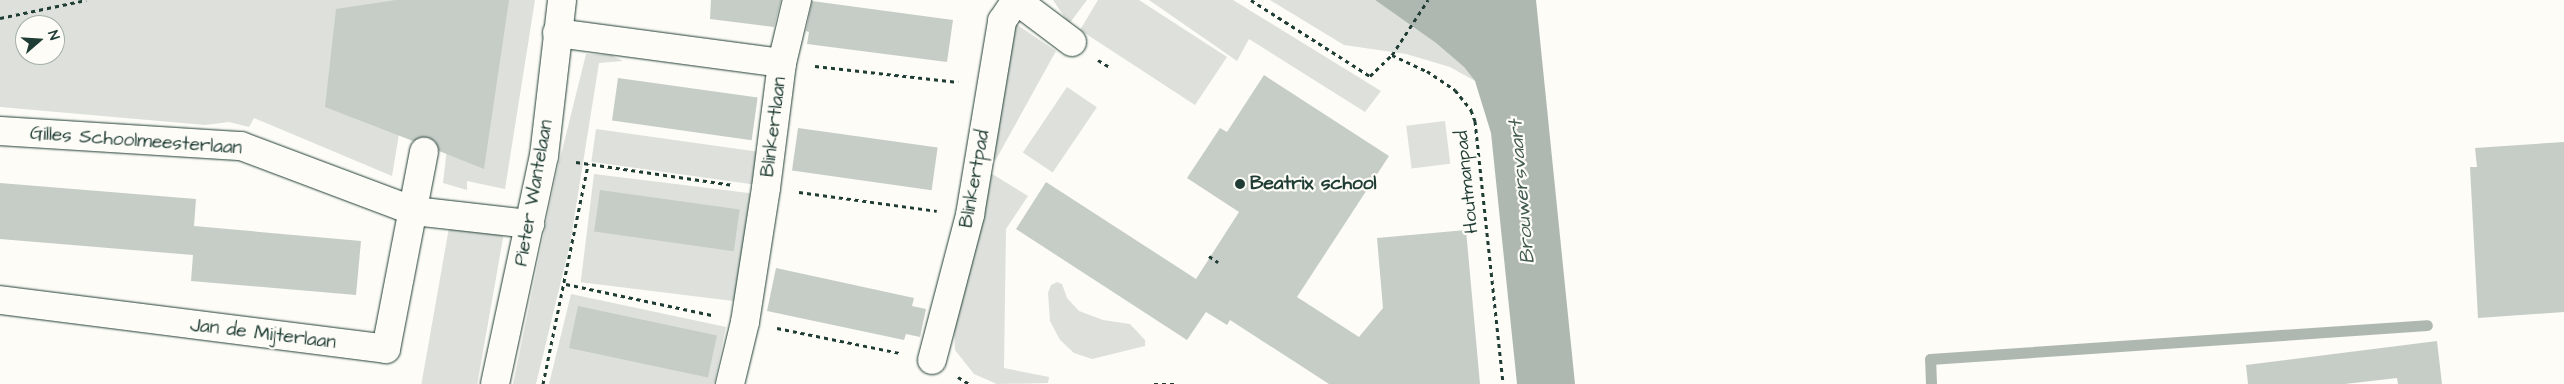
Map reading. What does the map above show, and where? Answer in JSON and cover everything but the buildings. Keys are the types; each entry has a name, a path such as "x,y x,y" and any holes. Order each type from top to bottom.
{"street":[{"name":"Pieter Wantelaan","path":"495,384 544,156 562,0"},
{"path":"782,63 797,0"},
{"path":"1016,0 1072,42"},
{"name":"Blinkertpad","path":"932,360 970,215 1002,21 1016,0"},
{"name":"Blinkertlaan","path":"558,33 782,63 766,188 745,322 730,384"},
{"name":"Gilles Schoolmeesterlaan","path":"0,131 241,146 414,211 530,224"},
{"path":"414,211 424,152"},
{"name":"Jan de Mijterlaan","path":"0,300 386,349 414,211"}],"path":[{"path":"0,18 86,0"},
{"path":"1251,0 1370,76 1392,55 1428,0"},
{"name":"Houtmanpad","path":"1392,55 1433,75 1455,90 1471,110 1475,121 1503,384"},
{"path":"782,63 991,86"},
{"path":"543,384 588,164"},
{"path":"1209,256 1218,262"},
{"path":"1154,384 1177,384"}],"shaded area":[{"path":"0,0 535,0 505,189 467,181 467,190 443,183 449,130 401,122 392,176 254,118 249,127 229,122 205,125 0,107"},
{"path":"1053,0 1087,0 1069,24"},
{"path":"1098,0 1139,0 1227,57 1195,105 1080,30"},
{"path":"1149,0 1233,0 1381,91 1365,112 1249,39 1237,61"},
{"path":"1270,0 1375,0 1436,43 1464,67 1475,81 1450,67 1406,54 1344,45"},
{"path":"1016,24 1056,51 989,172 1028,196 1006,229 1004,368 1049,377 1048,383 997,384 974,374 955,350 954,328 1010,30"},
{"path":"586,54 611,55 623,61 599,63 570,244 536,384 513,384 556,175"},
{"path":"1067,87 1097,107 1053,173 1023,152"},
{"path":"1445,121 1450,164 1412,168 1406,126"},
{"path":"596,129 756,152 752,184 591,162"},
{"path":"594,174 751,193 738,301 581,282"},
{"path":"450,222 504,232 477,384 421,384"},
{"path":"1057,282 1062,284 1067,298 1079,311 1103,320 1130,324 1145,340 1145,346 1092,359 1074,353 1060,340 1050,321 1048,293 1051,285"},
{"path":"571,294 726,327 714,384 549,384"}],"water":[{"name":"Brouwersvaart","path":"1375,0 1536,0 1575,384 1517,384 1491,133 1475,81 1464,67 1436,43"}],"waterway":[{"path":"1931,384 1930,359 2427,325"}],"place":[{"name":"Beatrix school","path":"1240,184"}]}
